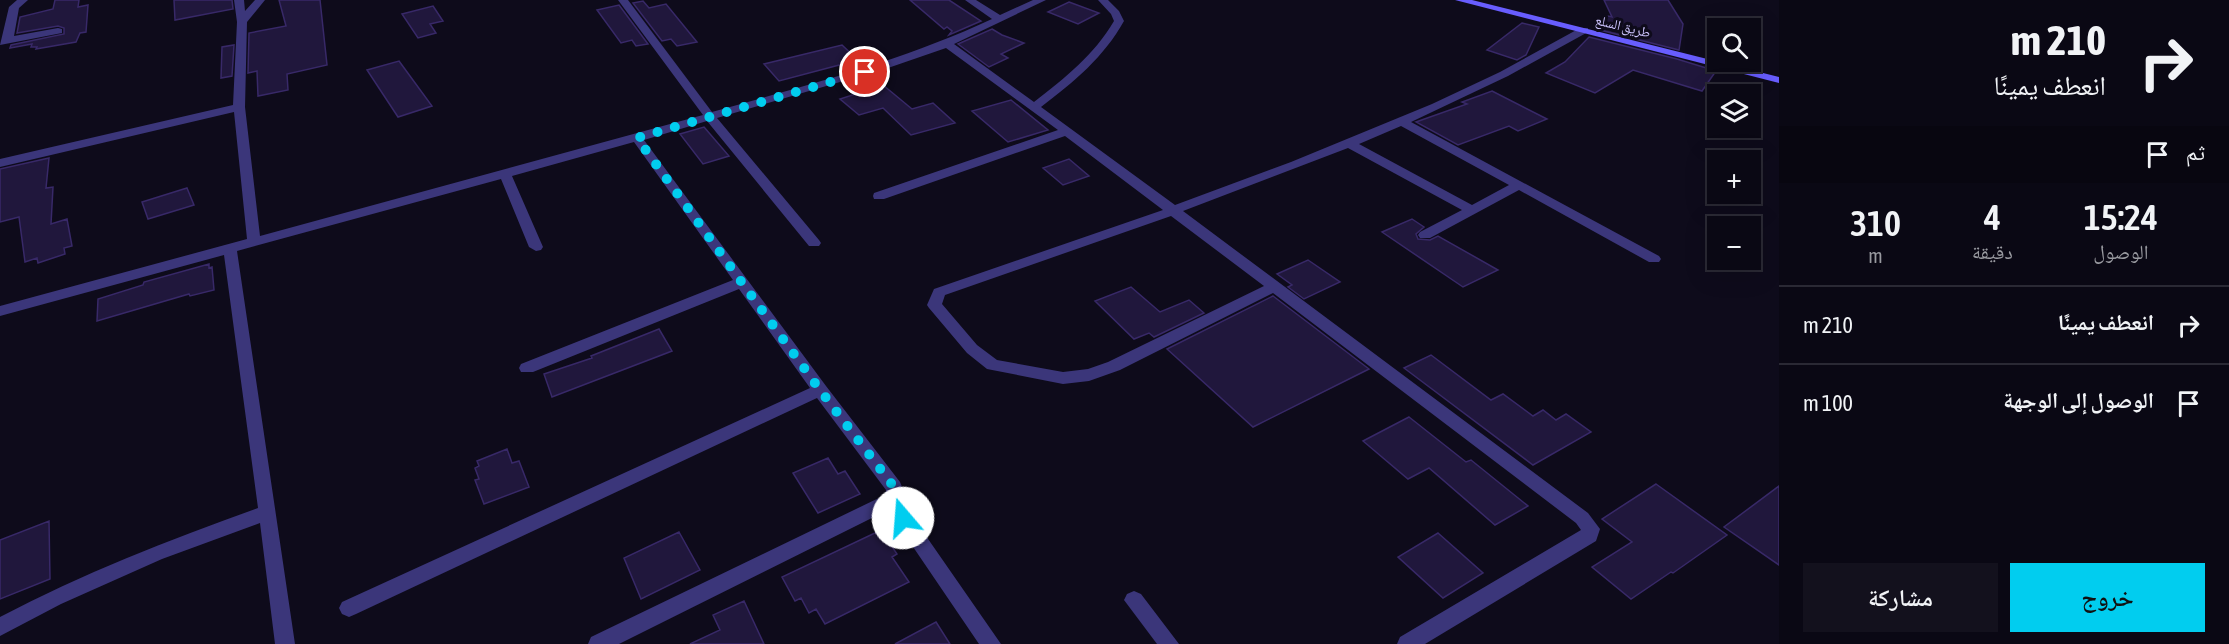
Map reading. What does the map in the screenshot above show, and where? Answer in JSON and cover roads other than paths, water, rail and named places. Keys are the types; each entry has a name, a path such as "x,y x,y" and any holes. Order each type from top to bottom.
{"street":[{"path":"23,0 14,7 4,41 58,31"},
{"path":"239,0 243,22 239,107 254,242"},
{"path":"243,22 260,0"},
{"path":"623,0 710,117 814,243"},
{"path":"970,0 1000,20"},
{"path":"0,311 637,138 884,66 947,44 1041,0"},
{"path":"1034,107 1076,75 1113,32 1119,21 1116,13 1103,0"},
{"name":"طريق السلع","path":"1460,0 1779,80"},
{"path":"1274,287 1114,366 1089,375 1063,378 993,365 972,349 934,305 939,292 1235,188 1401,121 1505,74 1584,30"},
{"path":"947,44 1067,131 1581,518 1591,529 1589,535 1407,644"},
{"path":"0,163 239,107"},
{"path":"1401,121 1654,259"},
{"path":"879,196 1067,131"},
{"path":"598,644 891,500 896,494 894,487 820,390 637,138"},
{"path":"1348,143 1472,210"},
{"path":"505,174 536,247"},
{"path":"1425,236 1519,185"},
{"path":"230,249 285,644"},
{"path":"527,368 742,282"},
{"path":"349,608 633,474 820,390"},
{"path":"891,500 991,644"},
{"path":"0,627 54,598 155,553 266,513"},
{"path":"1134,600 1168,644"}]}
